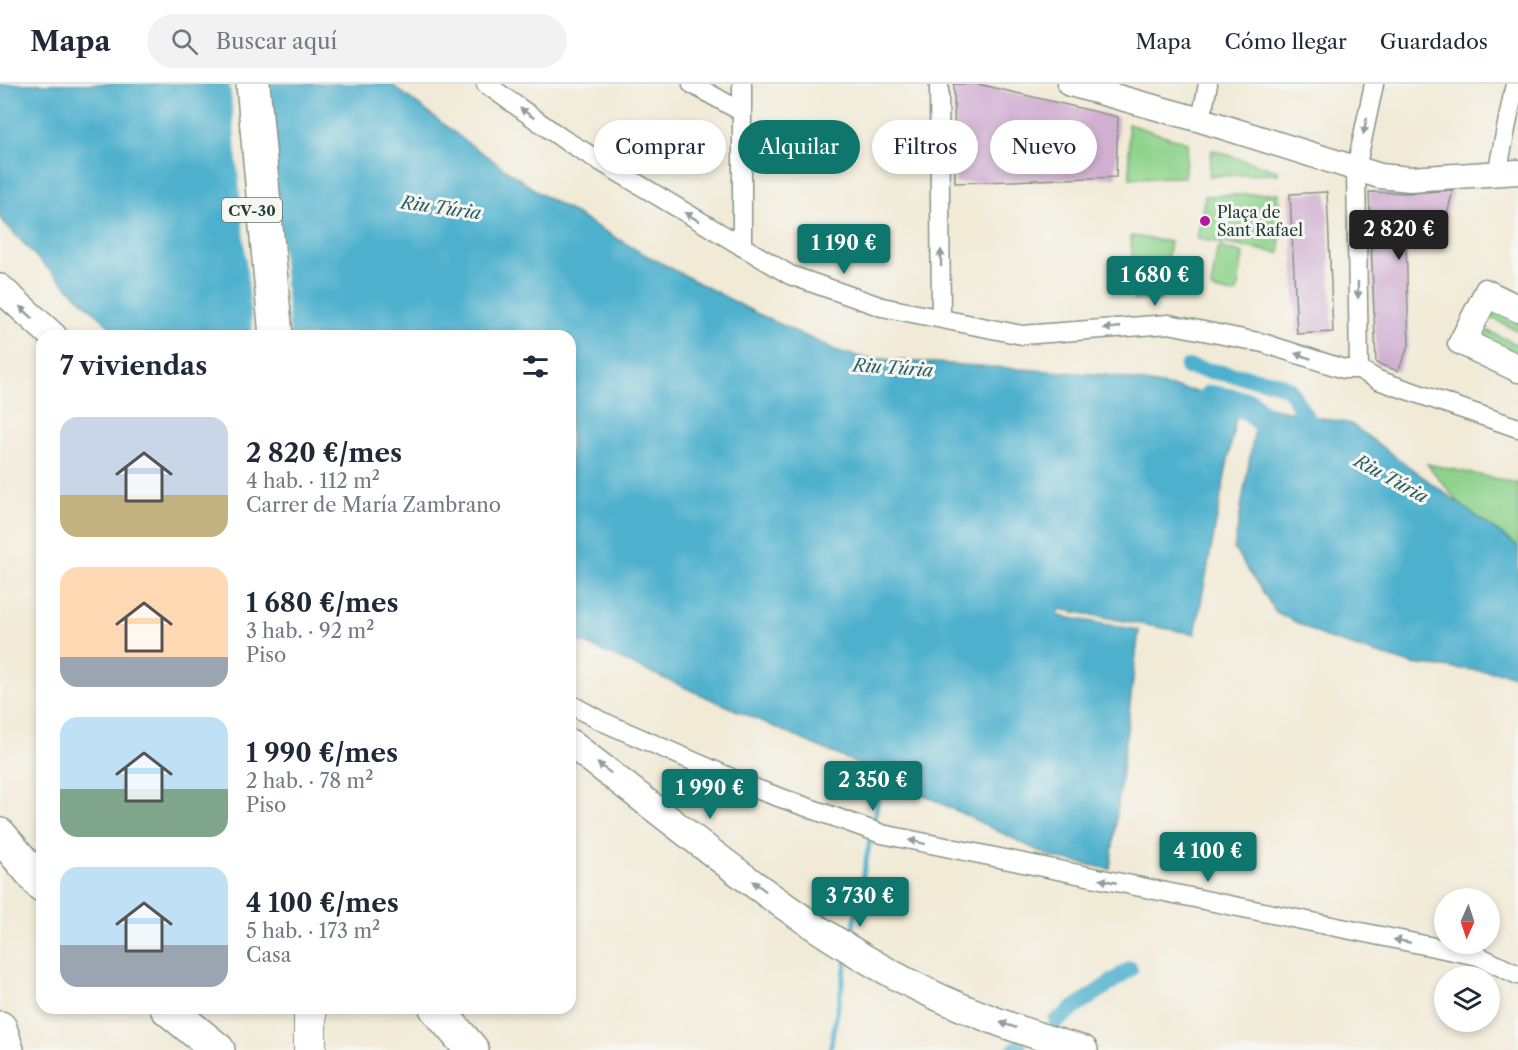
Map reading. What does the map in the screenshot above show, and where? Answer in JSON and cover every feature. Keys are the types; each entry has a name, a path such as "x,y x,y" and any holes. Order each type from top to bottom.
{"highway":[{"name":"CV-30","path":"240,84 263,330"},
{"path":"253,84 275,330"},
{"path":"0,835 36,878"},
{"path":"173,1014 218,1050"},
{"path":"441,1014 472,1050"},
{"path":"0,1028 6,1050"}],"main road":[{"path":"0,288 46,330"},
{"path":"576,747 824,932 871,962 926,991 979,1015 1084,1050"}],"street":[{"path":"486,84 563,139 742,247 801,279 882,307 942,317 970,326 1022,334 1169,324 1263,343 1344,369 1359,369 1378,380 1518,428"},
{"path":"692,84 742,112"},
{"path":"742,84 742,247"},
{"path":"939,84 942,317"},
{"path":"1070,84 1201,120 1380,176 1410,179 1507,173 1515,84"},
{"path":"1201,120 1208,84"},
{"path":"1359,369 1356,169 1374,84"},
{"path":"1518,303 1485,288 1457,344 1518,373"},
{"path":"1518,315 1489,302 1472,339 1518,361"},
{"path":"576,707 598,720 759,790 882,834 1478,956 1518,975"}],"green space":[{"path":"1128,124 1188,143 1184,177 1130,178"},
{"path":"1212,150 1278,171 1278,174 1209,176"},
{"path":"1279,193 1280,253 1197,239 1205,196"},
{"path":"1131,236 1170,242 1161,299 1134,300"},
{"path":"1220,247 1243,254 1237,292 1234,294 1211,288 1217,250"},
{"path":"1489,302 1518,315 1518,331 1483,314"},
{"path":"1478,326 1518,345 1518,361 1471,339"},
{"path":"1427,464 1518,483 1518,553 1463,508"}],"water":[{"path":"0,84 391,84 468,143 541,194 640,252 754,312 835,350 864,358 1106,375 1249,401 1249,410 1233,408 1233,411 1237,412 1195,634 1059,609 1059,616 1139,630 1110,869 1051,857 883,775 576,640 576,330 114,330 40,261 0,218"},
{"path":"1259,405 1351,424 1518,547 1518,677 1504,673 1411,664 1329,639 1276,612 1234,549"}],"pier":[{"path":"230,84 266,84 289,330 252,330"}],"building":[{"path":"954,84 978,84 1118,117 1116,177 955,183 955,174 978,174 978,120 954,120"},
{"path":"1453,190 1440,244 1429,241 1406,242 1409,345 1398,371 1376,363 1369,192 1411,193"},
{"path":"1327,192 1333,332 1297,334 1290,194"}],"waterway":[{"path":"1187,367 1274,382 1289,389 1316,433"},
{"name":"Riu Túria","path":"1211,399 1249,406 1280,437 1286,439"},
{"path":"873,826 883,775"},
{"path":"851,938 871,835"},
{"path":"830,1050 847,958"},
{"path":"1056,1021 1130,969"},
{"path":"1015,1050 1019,1047"}],"place":[{"name":"Plaça de Sant Rafael","path":"1205,221"}]}
